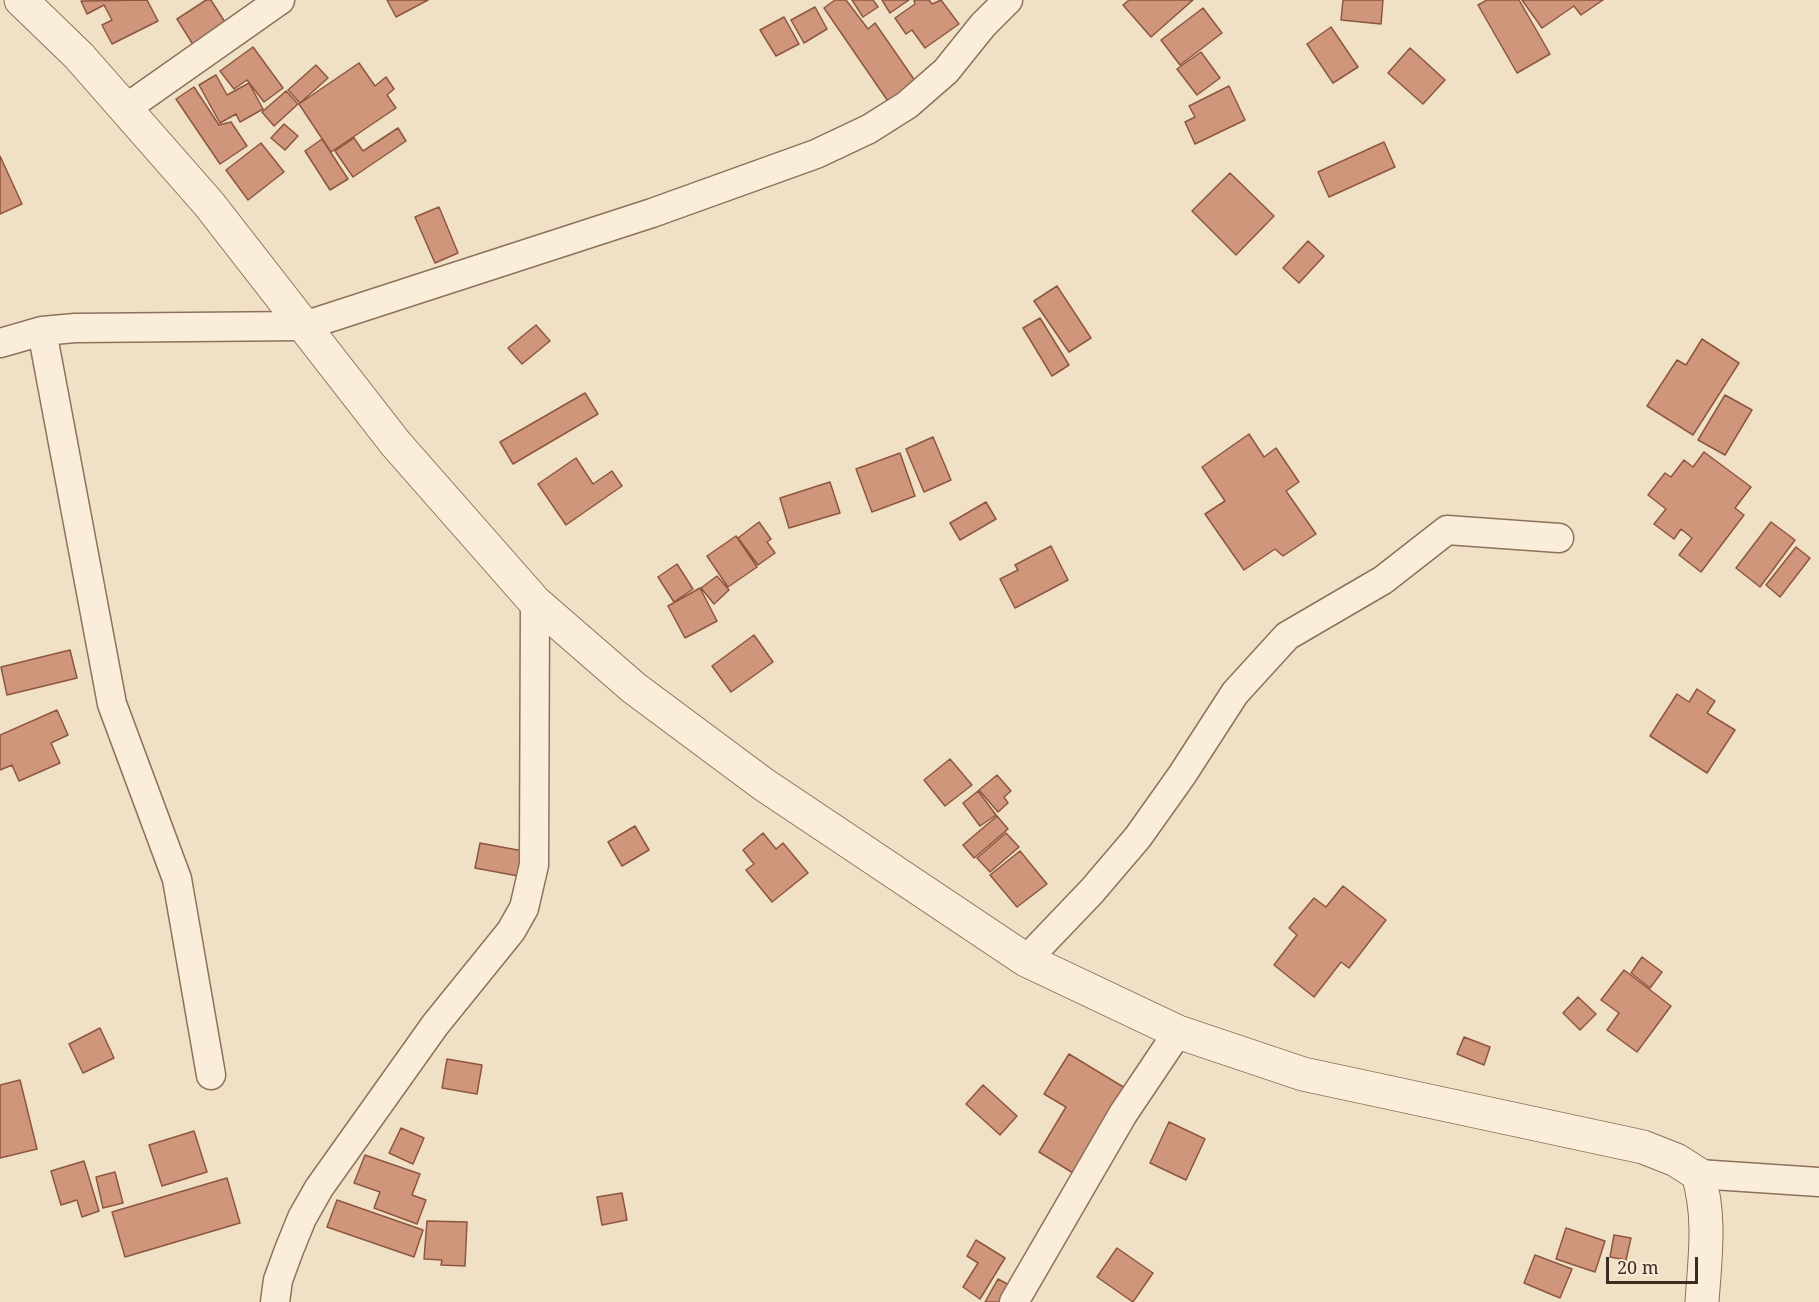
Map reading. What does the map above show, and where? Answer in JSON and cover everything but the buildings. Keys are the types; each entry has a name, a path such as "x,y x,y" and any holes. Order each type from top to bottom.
{"street":[{"path":"21,0 79,56 209,204 396,444 535,602 634,688 763,784 1026,960 1178,1032 1303,1074 1643,1147 1676,1160 1698,1174 1819,1182"},
{"path":"125,109 280,0"},
{"path":"0,343 42,332 113,327 304,326 652,213 816,154 869,129 907,105 946,71 978,12 1008,0"},
{"path":"42,332 112,704 177,879 211,1075"},
{"path":"1026,960 1092,891 1138,837 1182,775 1235,693 1287,636 1383,580 1447,530 1559,538"},
{"path":"275,1302 278,1280 289,1250 302,1218 319,1188 435,1025 511,931 524,908 534,865 535,602"},
{"path":"1014,1302 1123,1114 1178,1032"},
{"path":"1698,1174 1704,1193 1708,1226 1702,1302"}]}
